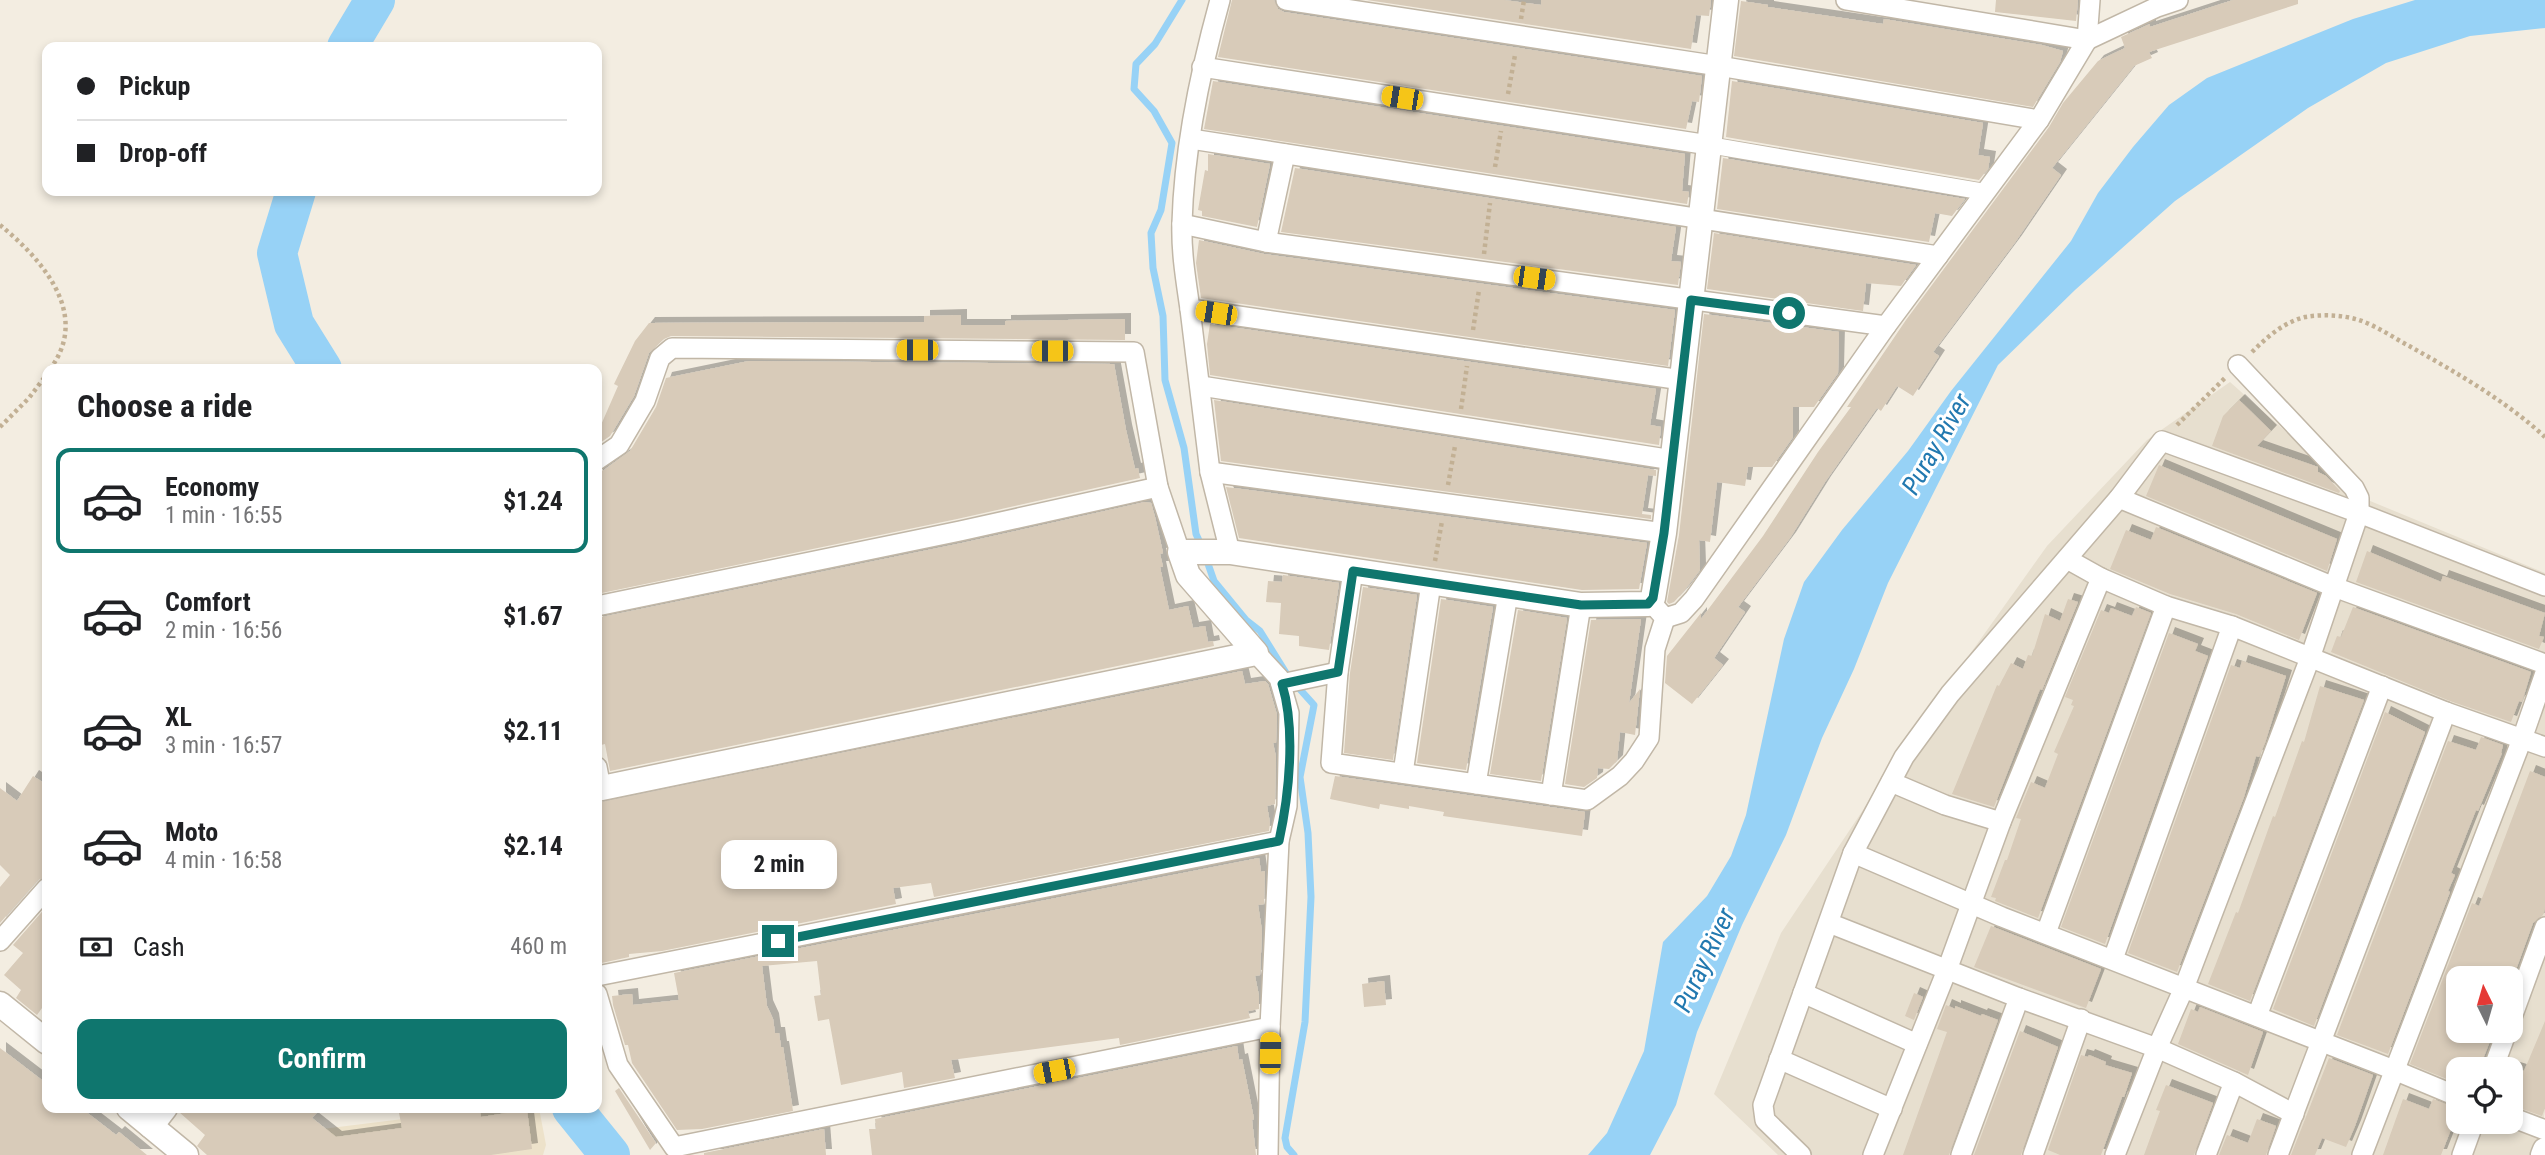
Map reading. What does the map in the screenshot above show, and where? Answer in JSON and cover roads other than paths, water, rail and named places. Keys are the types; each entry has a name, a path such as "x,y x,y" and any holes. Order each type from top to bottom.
{"street":[{"path":"1220,0 1202,66 1182,224 1183,252 1210,472 1205,552 1188,575 1286,683 1289,713 1287,806 1279,841 1270,1027 1268,1155"},
{"path":"1286,0 1719,66 2039,120"},
{"path":"1353,571 1338,672 1331,763 1587,800 1620,776 1646,743 1650,730 1664,533 1726,0"},
{"path":"1846,0 2087,40 2178,0"},
{"path":"602,457 619,445 645,401 660,358 673,348 1134,352 1158,486 1205,552 1581,605 1642,606 1681,613 1694,599 1886,326 2039,120 2087,40 2090,0"},
{"path":"1202,66 1709,145 1985,192"},
{"path":"1191,139 1938,256"},
{"path":"1266,242 1286,155"},
{"path":"1182,224 1266,242 1886,326"},
{"path":"1190,309 1682,380"},
{"path":"2115,1155 2184,988 2309,658 2359,513 2359,498 2354,488 2238,365"},
{"path":"1201,386 1673,460"},
{"path":"1801,1155 1765,1120 1763,1105 1853,853 1904,757 1950,694 2119,498 2162,441 2359,513 2545,586"},
{"path":"1210,472 1664,533"},
{"path":"602,605 960,531 1158,486"},
{"path":"2119,498 2334,587 2545,664"},
{"path":"2067,559 2101,578 2166,606 2232,626 2446,712 2545,747"},
{"path":"1873,1155 1947,970 2001,822 2101,578"},
{"path":"1403,774 1431,583"},
{"path":"1476,784 1508,594"},
{"path":"1551,795 1581,605"},
{"path":"2046,933 2166,606"},
{"path":"2113,960 2232,626"},
{"path":"602,780 1256,653"},
{"path":"1286,683 1338,672"},
{"path":"2362,1155 2545,673"},
{"path":"2257,1016 2382,686"},
{"path":"2278,1155 2446,712"},
{"path":"1891,782 1945,805 2001,822"},
{"path":"602,975 1279,841"},
{"path":"1853,853 1970,903 2446,1092"},
{"path":"0,941 42,894"},
{"path":"1829,923 2019,998 2157,1048 2234,1082 2294,1114"},
{"path":"2524,984 2545,927"},
{"path":"1803,993 1917,1044"},
{"path":"1961,1155 2019,998"},
{"path":"0,1004 42,1038"},
{"path":"602,1011 618,1065 677,1151 1270,1027"},
{"path":"2033,1155 2081,1019"},
{"path":"1779,1059 1892,1109"},
{"path":"2206,1155 2234,1082"},
{"path":"158,1117 186,1155"},
{"path":"2523,1122 2545,1130"},
{"path":"2462,1155 2470,1134"}],"water":[{"name":"Puray River","path":"2415,0 2545,0 2545,28 2470,36 2386,63 2308,108 2175,201 2075,290 1998,365 1888,583 1854,669 1822,738 1786,835 1742,925 1697,1032 1676,1105 1650,1155 1588,1155 1607,1133 1644,1051 1663,942 1707,896 1731,856 1746,815 1784,639 1804,582 1842,530 1908,451 1951,391 2071,241 2098,193 2169,105 2207,78 2353,19"}],"waterway":[{"path":"350,42 375,0"},
{"path":"1182,0 1155,44 1136,64 1134,89 1154,111 1172,143 1161,210 1151,233 1153,268 1163,316 1165,380 1184,448 1196,534 1202,547"},
{"path":"294,196 277,253 294,324 319,364"},
{"path":"1206,558 1214,581 1246,620 1260,631 1288,676"},
{"path":"1294,1155 1287,1147 1285,1138 1305,1022 1311,897 1308,833 1300,777 1314,705 1296,685"},
{"path":"576,1113 610,1155"}]}
